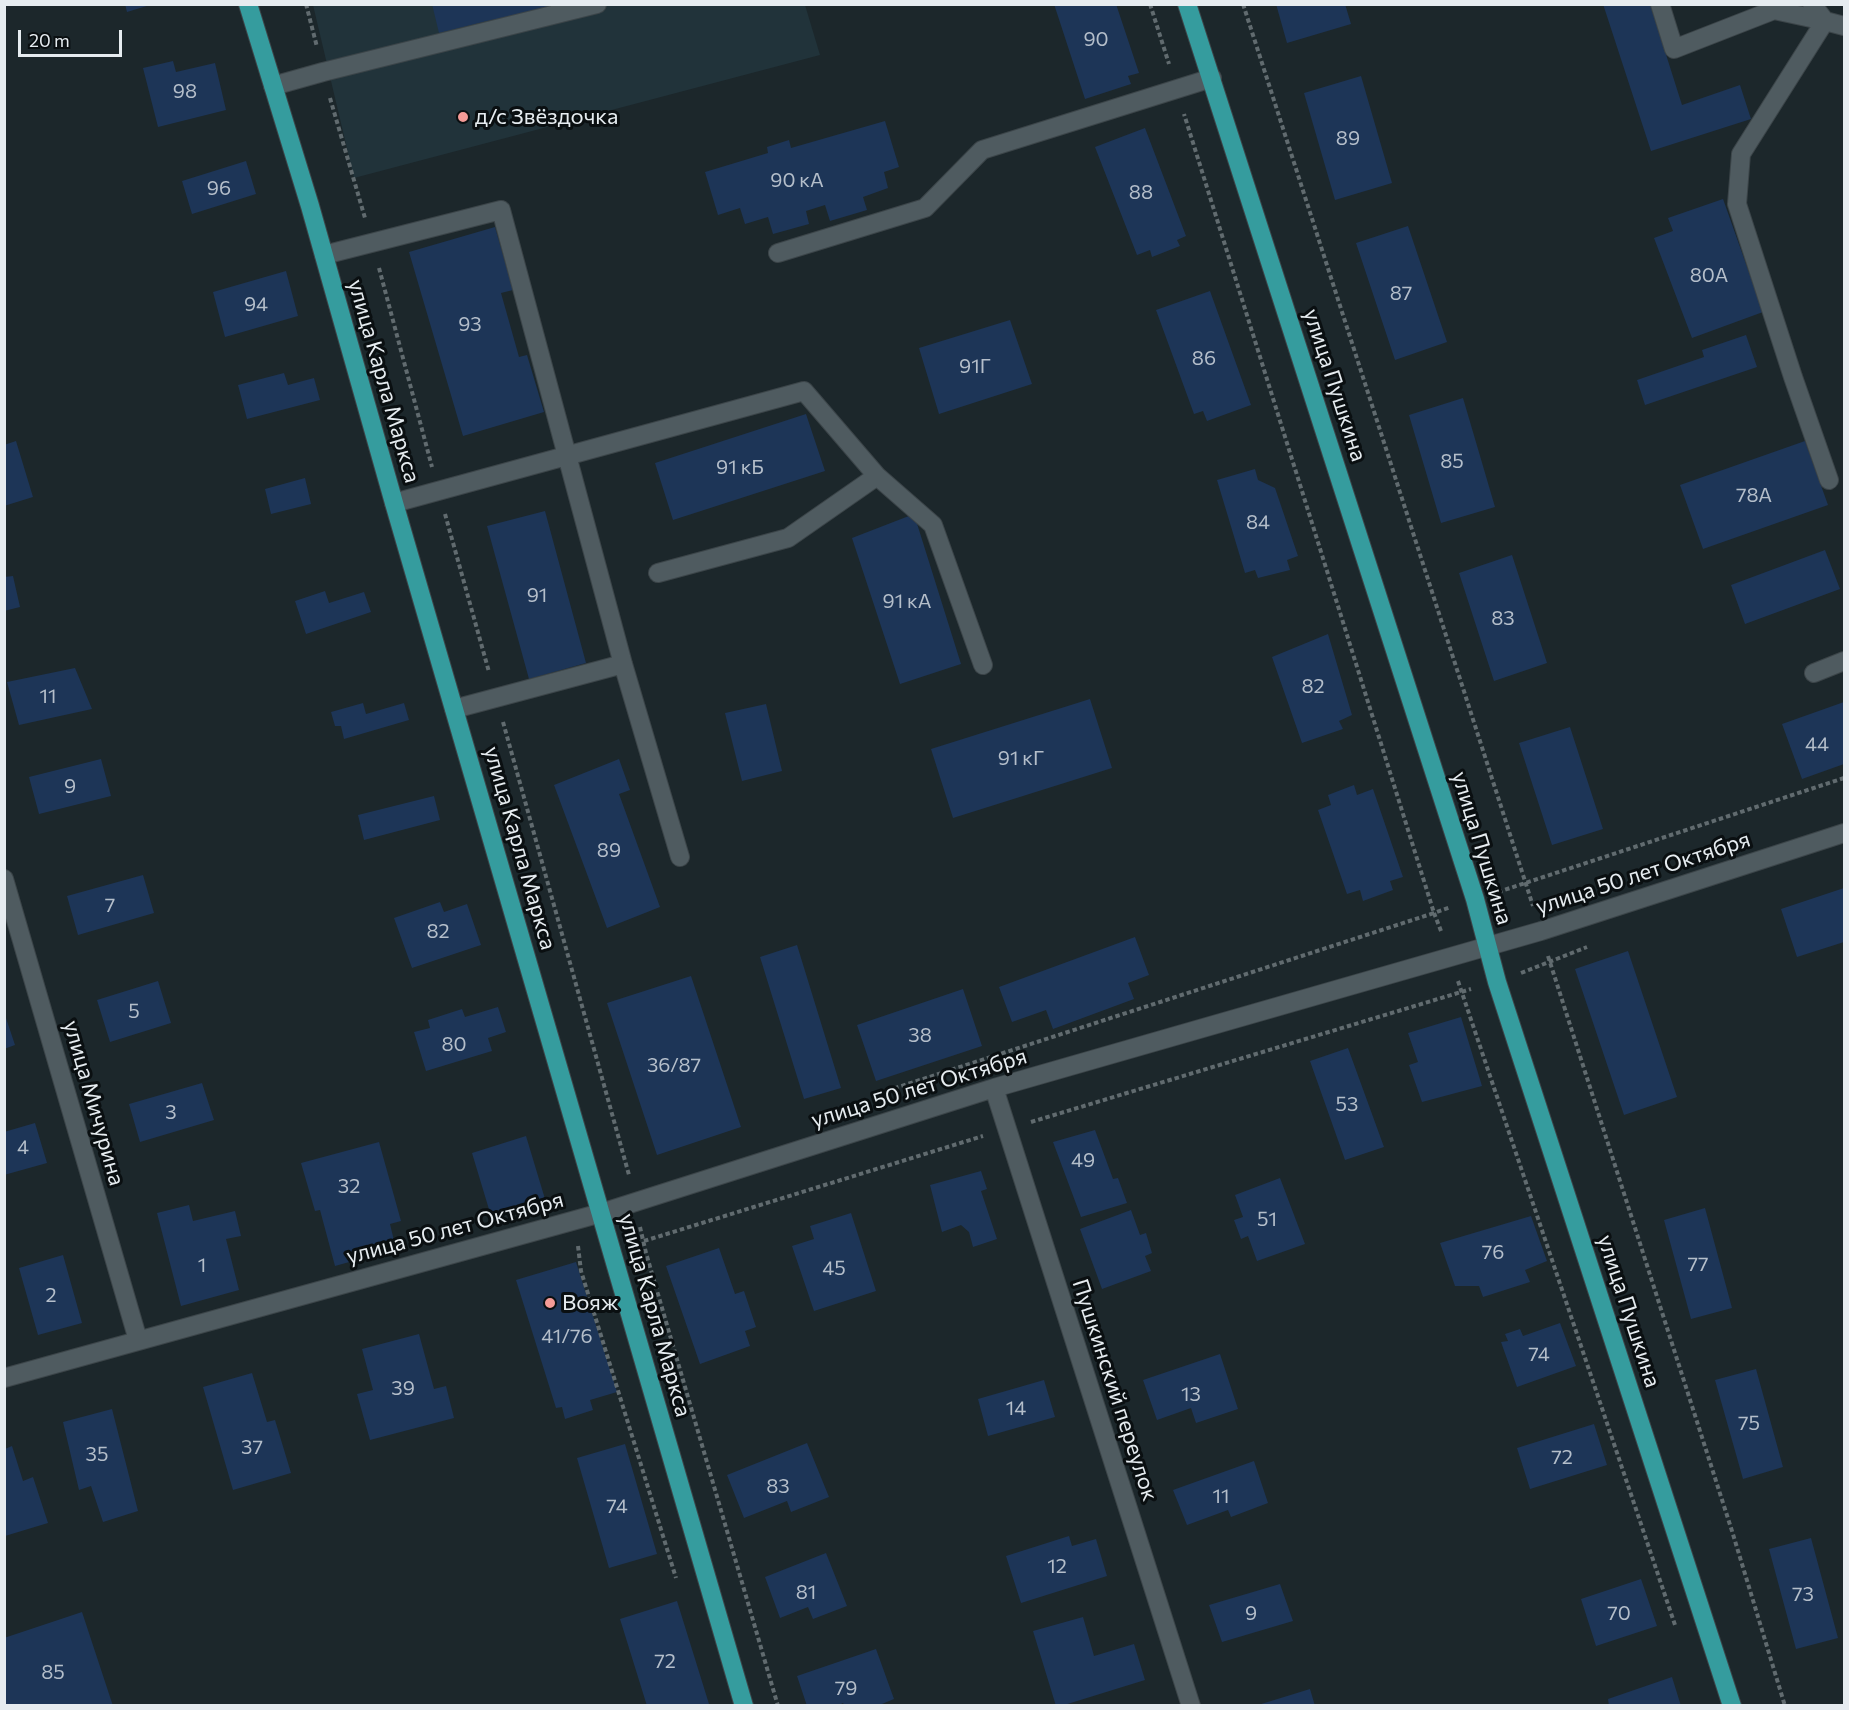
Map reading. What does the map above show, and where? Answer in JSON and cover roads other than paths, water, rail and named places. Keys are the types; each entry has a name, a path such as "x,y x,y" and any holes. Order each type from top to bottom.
{"main road":[{"name":"улица Карла Маркса","path":"248,4 324,255 744,1706"},
{"name":"улица Пушкина","path":"1187,4 1475,899 1497,982 1732,1706"}],"street":[{"path":"273,86 597,4"},
{"path":"1660,4 1674,49 1774,10 1845,26"},
{"path":"1812,4 1825,21"},
{"path":"1825,21 1741,154 1737,204 1829,480"},
{"path":"778,253 925,208 982,150 1212,78"},
{"path":"324,255 501,210 623,664 680,857"},
{"path":"394,503 804,391 877,476 933,525 983,665"},
{"path":"658,573 788,538 877,476"},
{"path":"1814,673 1845,662"},
{"path":"454,709 623,664"},
{"name":"улица 50 лет Октября","path":"4,1378 601,1213 994,1088 1541,932 1845,833"},
{"name":"улица Мичурина","path":"4,879 138,1341"},
{"name":"Пушкинский переулок","path":"994,1088 1191,1706"}],"place":[{"name":"д/с Звёздочка","path":"463,117"},
{"name":"Вояж","path":"550,1303"}]}
